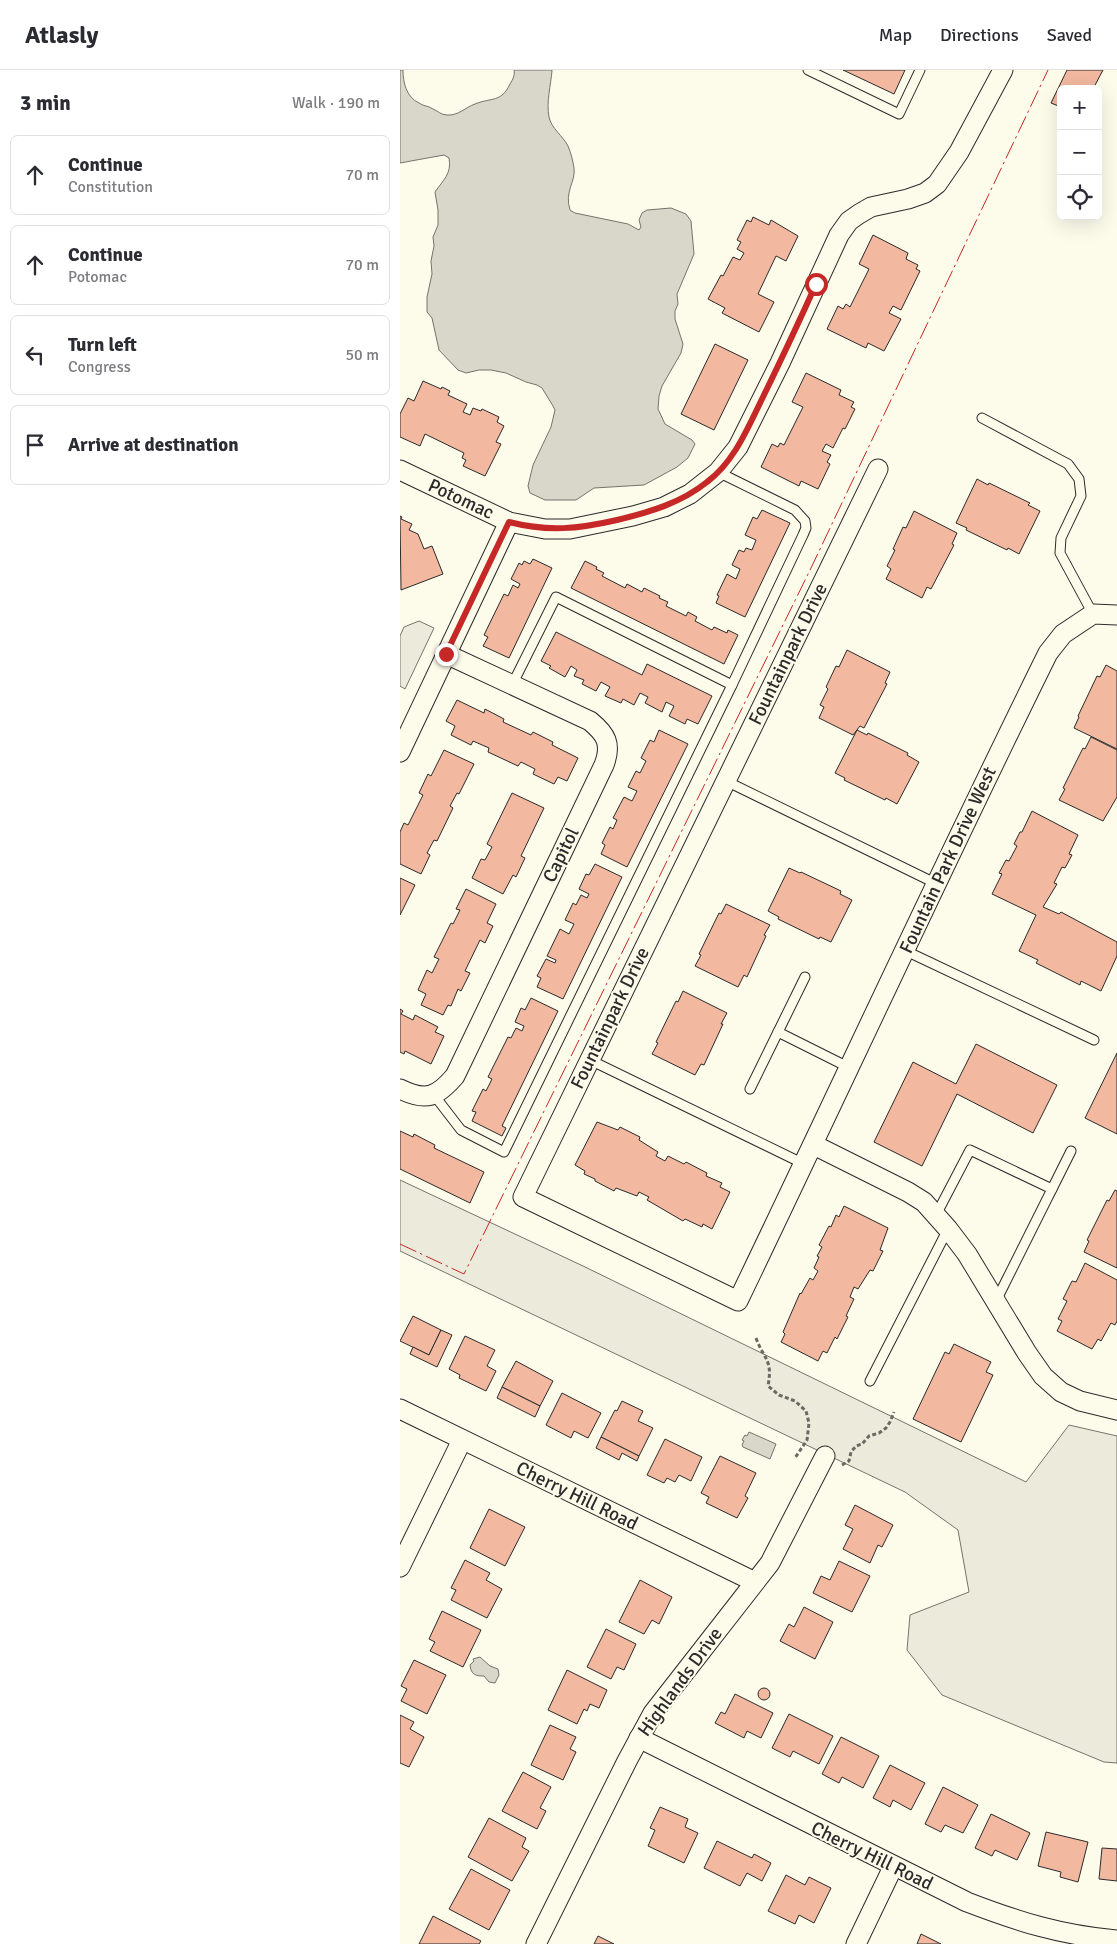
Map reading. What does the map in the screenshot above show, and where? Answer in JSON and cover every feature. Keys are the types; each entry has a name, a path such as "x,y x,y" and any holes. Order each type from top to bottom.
{"street":[{"name":"Potomac","path":"400,470 509,522 545,529 570,529 633,516 664,507 690,494 718,472 738,447 780,364 839,235 849,221 871,207 908,199 924,193 937,184 959,152 1003,70"},
{"name":"Fountainpark Drive","path":"814,1145 738,1301 524,1197 878,469"},
{"path":"400,752 509,522"},
{"path":"1092,614 1117,615"},
{"name":"Fountain Park Drive West","path":"814,1145 979,793 1048,653 1063,634 1092,614"},
{"name":"Capitol","path":"434,1095 443,1090 455,1076 609,752 606,739 590,721 446,654"},
{"path":"400,1089 412,1095 434,1095"},
{"path":"814,1145 908,1192 924,1202 968,1254 996,1302 1014,1328 1027,1353 1051,1385 1080,1401 1117,1410"},
{"name":"Cherry Hill Road","path":"400,1409 755,1582"},
{"path":"400,1567 462,1440"},
{"name":"Highlands Drive","path":"536,1944 653,1713 775,1556 825,1456"},
{"name":"Cherry Hill Road","path":"639,1738 967,1902 1015,1920 1057,1932 1117,1940"},
{"path":"856,1944 893,1866"}],"lane":[{"path":"808,70 899,114 920,70"},
{"path":"982,418 1068,464 1080,479 1081,496 1061,538 1060,553 1092,614"},
{"path":"434,1095 461,1130 504,1152 732,685 806,528 805,521 796,510 718,472"},
{"path":"512,685 556,597 732,685"},
{"path":"726,781 937,884"},
{"path":"906,951 1094,1040"},
{"path":"750,1089 805,977"},
{"path":"778,1032 850,1068"},
{"path":"590,1060 804,1164"},
{"path":"870,1381 942,1222 970,1150 1052,1189"},
{"path":"996,1302 1071,1151"}],"path":[{"path":"756,1338 761,1352 768,1358 771,1371 768,1386 779,1395 795,1401 806,1411 809,1423 808,1440 796,1458"},
{"path":"840,1468 849,1461 851,1452 856,1446 886,1428 894,1412"}],"shaded area":[{"path":"400,70 403,70 405,84 411,97 441,114 451,115 475,104 499,97 507,90 514,75 514,70 552,70 548,99 549,117 552,125 568,146 574,168 568,197 570,210 575,213 628,224 639,230 641,227 639,220 642,213 647,210 671,208 686,214 691,221 694,254 677,294 678,304 675,311 675,319 683,344 681,353 662,386 658,409 665,424 692,440 695,444 688,458 677,467 644,485 594,488 576,500 545,500 530,493 528,486 533,465 551,427 555,410 542,388 537,385 506,373 491,370 466,373 458,370 439,350 432,318 427,312 427,297 432,274 433,237 438,225 435,192 448,173 450,164 449,158 444,155 400,163"},
{"path":"419,621 434,628 405,689 400,686 400,636 404,627"},
{"path":"400,1180 583,1266 1026,1482 1069,1425 1117,1436 1117,1763 1104,1762 942,1695 907,1650 910,1615 969,1592 958,1530 905,1492 400,1251"},
{"path":"749,1432 776,1444 770,1459 743,1447 744,1441 742,1440"},
{"path":"480,1657 490,1666 498,1669 499,1675 495,1683 489,1682 484,1676 476,1675 471,1671 470,1665 474,1661 473,1659"}],"building":[{"path":"843,70 905,70 894,94"},
{"path":"1067,70 1103,70 1095,85 1060,85"},
{"path":"1057,91 1057,105 1051,103"},
{"path":"753,217 769,225 771,220 798,236 786,261 776,256 758,294 774,302 759,332 722,313 725,308 708,299 733,257 740,260 744,253 737,249 741,242 737,240 747,220 751,222"},
{"path":"873,235 908,253 906,259 918,265 916,269 920,271 901,310 893,306 889,313 901,319 884,351 868,343 866,348 827,329 838,306 843,309 846,304 850,307 869,269 859,264"},
{"path":"715,344 748,360 714,430 681,414"},
{"path":"806,373 841,390 839,395 854,402 851,407 855,409 833,448 826,444 822,451 831,455 827,462 830,464 818,489 801,481 799,486 761,467 772,444 778,447 780,443 784,445 803,407 792,402"},
{"path":"423,381 450,391 448,395 467,404 463,412 470,415 473,408 481,411 482,409 499,417 497,422 504,426 496,442 501,444 485,476 463,466 466,460 462,458 464,453 425,434 420,446 400,437 400,414 408,398 414,401"},
{"path":"977,479 1030,503 1028,505 1040,511 1019,554 966,530 967,528 956,523"},
{"path":"762,510 790,523 745,617 716,603 719,596 717,595 727,574 736,579 740,569 732,565 739,550 744,552 746,548 752,550 756,540 745,535 753,517 757,519"},
{"path":"914,511 957,533 952,544 954,545 931,589 927,587 922,598 886,579 891,569 887,566 895,550 893,549 903,527 906,528"},
{"path":"400,516 402,517 401,519 412,524 409,530 418,534 424,549 432,546 443,574 401,590"},
{"path":"533,559 552,568 509,658 483,646 488,637 484,635 504,594 508,596 513,585 518,588 520,584 511,579 519,563 522,565 524,561 530,564"},
{"path":"585,561 604,573 602,576 625,588 627,584 642,592 644,588 668,602 666,606 686,616 688,612 697,617 695,621 712,630 714,627 727,633 728,630 738,635 724,664 571,588"},
{"path":"556,632 642,675 647,664 712,696 698,724 687,719 685,724 669,716 674,706 666,702 662,712 645,703 648,697 640,693 634,705 623,699 621,703 605,696 610,687 601,682 596,691 582,684 584,680 574,676 577,670 571,666 565,677 549,668 551,666 541,661"},
{"path":"847,650 890,672 885,683 887,684 864,728 860,726 853,735 819,718 824,707 820,705 828,689 826,687 836,666 839,667"},
{"path":"1106,665 1117,671 1117,749 1074,728 1097,676 1100,677"},
{"path":"457,700 484,713 485,709 504,719 503,722 531,735 533,732 553,742 552,745 578,758 567,781 558,777 554,784 533,774 535,769 521,762 518,766 488,752 489,748 473,741 471,745 451,735 455,726 446,721"},
{"path":"659,730 688,744 627,867 601,854 605,845 602,843 610,827 613,829 617,820 613,818 624,797 632,801 637,791 628,787 636,771 640,773 646,761 641,758 650,740 654,742"},
{"path":"857,730 867,735 868,733 908,753 907,755 919,762 897,804 844,780 845,778 835,773"},
{"path":"1091,737 1117,750 1117,797 1103,821 1059,800 1083,748 1085,749"},
{"path":"444,750 474,764 459,794 457,793 450,806 453,808 437,841 434,840 427,853 430,855 421,874 400,864 400,832 404,823 408,825 423,795 419,793 428,774 431,776"},
{"path":"512,793 544,808 521,856 525,858 516,877 513,875 503,894 472,878 481,859 485,860 492,847 487,844"},
{"path":"1032,811 1078,835 1069,854 1072,855 1065,868 1062,867 1054,883 1057,884 1043,907 1059,914 1061,912 1117,942 1117,956 1101,991 1081,981 1080,985 1036,963 1038,960 1019,951 1036,915 992,894 1002,874 999,873 1006,860 1009,861 1017,846 1014,844"},
{"path":"595,864 622,877 563,999 537,987 541,978 537,976 546,959 555,963 556,960 547,956 560,929 569,934 574,924 565,920 573,903 576,905 581,895 587,898 589,894 579,889 586,874 589,875"},
{"path":"789,868 841,891 840,894 852,900 831,942 820,937 819,939 778,919 779,917 768,911"},
{"path":"400,878 415,885 400,915"},
{"path":"466,889 496,904 487,923 493,926 485,943 480,940 465,971 470,973 461,991 458,989 451,1006 448,1005 443,1015 421,1005 426,994 418,990 427,970 432,973 439,959 434,957 451,923 453,924 460,910 456,909"},
{"path":"726,904 770,925 747,977 744,975 738,987 695,966 719,913 721,914"},
{"path":"683,991 727,1013 704,1065 701,1064 695,1075 652,1054 676,1001 678,1002"},
{"path":"531,998 558,1011 502,1126 506,1128 502,1136 472,1121 476,1112 472,1111 483,1089 486,1091 492,1079 488,1077 508,1037 511,1038 516,1028 522,1031 524,1026 515,1022 521,1008 525,1010"},
{"path":"400,1009 403,1011 401,1014 413,1020 415,1015 438,1027 435,1032 444,1036 431,1064 405,1051 404,1054 400,1052"},
{"path":"976,1044 1057,1085 1033,1133 957,1094 922,1166 874,1142 913,1062 956,1084"},
{"path":"1117,1053 1117,1134 1085,1118"},
{"path":"597,1122 618,1130 620,1127 640,1137 639,1140 658,1152 656,1156 665,1161 668,1156 684,1164 686,1162 707,1173 706,1176 722,1183 720,1187 730,1192 712,1229 703,1224 702,1227 685,1219 683,1221 647,1200 649,1197 639,1192 637,1196 616,1188 614,1191 584,1174 585,1171 575,1165"},
{"path":"400,1131 413,1137 414,1134 435,1145 434,1148 484,1172 470,1203 400,1169"},
{"path":"1115,1190 1117,1191 1117,1268 1084,1252 1089,1241 1087,1240 1107,1200 1109,1201"},
{"path":"844,1206 888,1228 880,1250 883,1251 873,1271 870,1270 858,1289 854,1287 850,1297 854,1299 846,1316 848,1317 837,1339 835,1337 827,1353 823,1351 818,1361 781,1342 785,1334 783,1332 800,1293 810,1278 813,1280 818,1271 814,1268 822,1247 819,1245 829,1226 831,1227 836,1215 839,1217"},
{"path":"1085,1263 1117,1280 1117,1321 1115,1325 1111,1323 1101,1341 1098,1339 1092,1349 1057,1331 1062,1321 1058,1319 1067,1301 1063,1299 1072,1281 1076,1282"},
{"path":"413,1316 441,1330 429,1355 400,1341"},
{"path":"441,1330 452,1335 437,1367 410,1354 413,1347 429,1355"},
{"path":"465,1336 495,1350 487,1366 496,1371 486,1391 459,1378 460,1375 449,1369"},
{"path":"954,1344 991,1362 986,1372 993,1375 961,1442 913,1419 945,1352 949,1354"},
{"path":"516,1361 553,1381 540,1406 502,1387"},
{"path":"502,1387 540,1406 535,1417 497,1398"},
{"path":"562,1393 601,1413 588,1438 574,1431 571,1438 546,1425"},
{"path":"622,1401 643,1411 638,1421 653,1428 639,1456 601,1437 615,1410 617,1411"},
{"path":"601,1437 639,1456 637,1461 622,1453 619,1460 596,1448"},
{"path":"665,1439 702,1457 691,1481 679,1475 675,1482 667,1478 664,1483 647,1475"},
{"path":"720,1456 756,1473 745,1496 748,1498 737,1518 706,1503 709,1497 701,1493"},
{"path":"855,1505 893,1525 882,1547 878,1545 870,1563 843,1549 853,1529 845,1525"},
{"path":"489,1509 525,1527 505,1566 470,1548"},
{"path":"465,1560 490,1573 486,1580 502,1589 487,1618 451,1600 456,1590 451,1588"},
{"path":"839,1561 870,1576 852,1612 813,1593 821,1576 830,1580"},
{"path":"640,1580 672,1597 659,1624 652,1620 644,1634 619,1622"},
{"path":"804,1607 833,1622 815,1659 780,1641 789,1624 794,1627"},
{"path":"442,1611 481,1630 463,1667 430,1651 435,1642 429,1639"},
{"path":"606,1629 636,1644 624,1670 617,1667 611,1679 587,1667"},
{"path":"414,1660 446,1675 427,1714 401,1701 407,1689 401,1686"},
{"path":"567,1670 607,1690 599,1708 590,1704 587,1711 584,1709 577,1724 548,1710"},
{"path":"764,1688 770,1694 764,1700 758,1694"},
{"path":"735,1694 773,1713 761,1738 747,1731 744,1738 715,1723 721,1712 725,1714"},
{"path":"789,1714 833,1736 819,1764 793,1751 790,1757 772,1748"},
{"path":"400,1715 414,1722 410,1729 424,1737 409,1767 400,1763"},
{"path":"550,1725 576,1737 570,1749 576,1752 563,1780 531,1765"},
{"path":"841,1737 879,1756 863,1788 842,1777 839,1783 822,1774"},
{"path":"890,1765 925,1783 911,1810 893,1800 890,1807 873,1798"},
{"path":"523,1772 551,1787 540,1808 546,1811 537,1829 502,1811"},
{"path":"943,1787 978,1805 963,1833 945,1825 941,1832 925,1824"},
{"path":"660,1807 688,1819 685,1827 698,1833 684,1863 648,1846 655,1830 650,1828"},
{"path":"991,1814 1030,1833 1017,1860 995,1850 992,1856 975,1848"},
{"path":"489,1818 526,1838 522,1847 529,1851 512,1881 468,1857"},
{"path":"1046,1832 1088,1842 1078,1882 1060,1877 1061,1872 1038,1866"},
{"path":"717,1841 752,1858 754,1854 771,1863 762,1881 747,1873 740,1886 704,1868"},
{"path":"1102,1848 1117,1849 1117,1881 1099,1879"},
{"path":"471,1869 510,1890 489,1930 449,1909"},
{"path":"786,1875 805,1885 809,1877 831,1888 814,1923 799,1915 795,1924 768,1911"},
{"path":"433,1916 481,1941 479,1944 419,1944"},
{"path":"921,1934 941,1944 917,1944"},
{"path":"598,1936 614,1944 594,1944"}],"power":[{"path":"400,1244 464,1274 811,568 1048,70"}],"route":[{"path":"446,654 509,522 545,529 570,529 633,516 664,507 690,494 718,472 738,447 780,364 816,284"}]}
